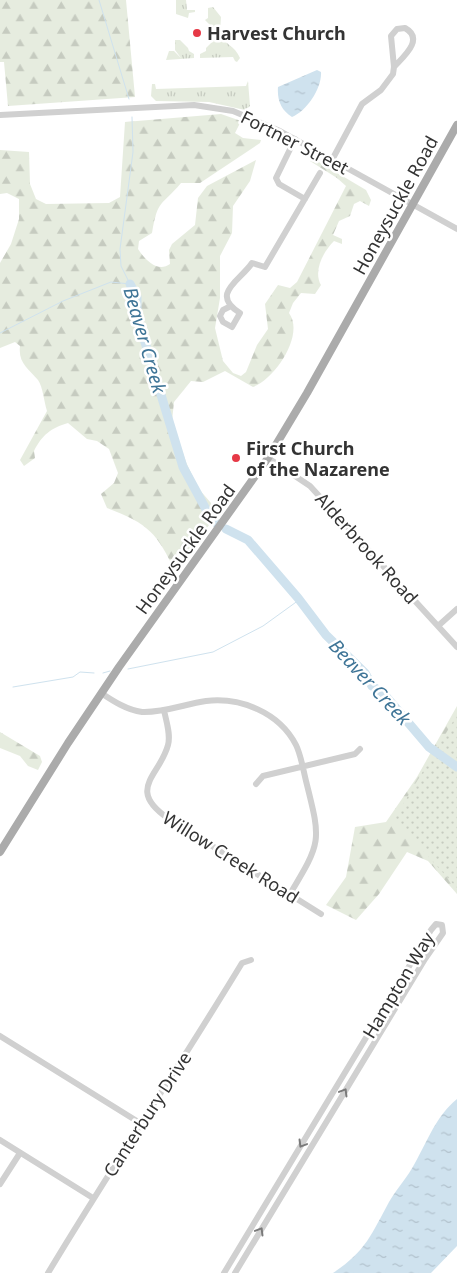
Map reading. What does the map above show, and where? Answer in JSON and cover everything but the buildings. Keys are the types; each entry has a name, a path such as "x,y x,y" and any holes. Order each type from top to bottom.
{"main road":[{"name":"Honeysuckle Road","path":"0,852 101,693 268,458 457,125"}],"street":[{"path":"332,160 365,100 386,84 394,67 411,48 414,41 412,34 405,28 397,29 391,36 394,67"},
{"name":"Fortner Street","path":"0,114 171,105 205,106 252,117 457,228"},
{"path":"295,139 276,178 279,184 305,198"},
{"path":"231,306 227,297 228,288 252,263 266,267 320,173"},
{"name":"Alderbrook Road","path":"268,458 310,486 457,647"},
{"path":"438,626 457,609"},
{"path":"101,693 115,702 137,711 164,710 220,700 233,700 252,706 276,722 292,739 302,766 316,820 317,843 312,856 290,894"},
{"name":"Willow Creek Road","path":"164,710 169,741 151,776 148,787 148,795 154,808 320,914"},
{"path":"256,784 263,776 354,754 360,750"},
{"name":"Hampton Way","path":"224,1273 431,930 436,924 442,925 443,933 424,959 235,1273"},
{"name":"Canterbury Drive","path":"48,1273 140,1123 170,1082 242,963 251,960"},
{"path":"0,1036 140,1123"},
{"path":"0,1140 93,1198"},
{"path":"0,1184 20,1153"}],"green space":[{"path":"0,0 126,0 135,97 8,106 4,62 0,62"},
{"path":"176,0 186,0 187,10 195,10 195,12 189,13 188,18 176,14"},
{"path":"213,7 221,17 220,32 219,29 214,29 205,20 208,18 208,8"},
{"path":"219,35 238,54 240,58 237,62 233,57 200,58 200,54 206,51 206,48 215,39 219,38"},
{"path":"175,40 180,40 194,54 194,58 166,60 169,51 174,51 181,58 175,50"},
{"path":"248,81 250,106 245,110 209,102 156,101 151,96 152,84 155,84 156,89 246,86"},
{"path":"221,114 241,121 235,133 243,138 261,140 260,143 200,183 181,183 161,204 156,214 152,233 139,241 138,249 148,261 156,266 161,267 170,264 169,250 172,244 195,225 198,198 207,186 256,160 250,181 233,206 232,233 220,256 220,298 215,328 223,361 233,373 241,376 246,372 257,345 268,329 265,304 278,285 290,288 297,282 346,186 310,161 312,158 366,190 371,200 369,206 360,201 354,204 350,216 339,221 333,235 342,239 342,244 334,241 323,256 318,274 321,285 315,294 301,293 293,303 289,313 293,322 290,344 278,366 270,375 253,387 225,371 203,382 191,381 174,402 172,421 186,462 198,488 211,503 209,525 176,573 163,548 150,532 133,519 107,508 101,494 114,483 118,473 109,449 97,441 87,439 68,423 57,427 44,436 34,451 35,458 24,466 20,460 47,411 40,383 24,365 20,346 15,342 0,348 0,263 11,244 19,219 19,199 7,193 0,194 0,150 29,152 30,184 36,199 46,204 109,203 120,197 125,122"},
{"path":"457,706 457,894 428,861 407,852 379,894 356,920 326,905 346,877 355,827 386,822 417,777"},
{"path":"457,715 457,888 394,819"},
{"path":"0,732 40,756 42,762 38,770 28,766 20,756 0,748"}],"water":[{"path":"317,70 321,72 321,78 316,92 303,110 292,117 281,104 278,96 278,87"},
{"path":"457,1099 457,1246 431,1273 333,1273 353,1257 367,1242 443,1113"}],"waterway":[{"name":"Beaver Creek","path":"99,0 129,99"},
{"name":"Beaver Creek","path":"130,284 121,266 120,249 133,152 132,117"},
{"path":"0,333 63,301 111,282 130,284"},
{"name":"Beaver Creek","path":"130,284 137,297 137,316 183,467 208,513 216,523"},
{"name":"Beaver Creek","path":"226,529 248,540 298,598 326,635 365,673 372,686 383,693 429,747 457,767"},
{"path":"128,669 213,652 263,626 299,600"},
{"path":"103,673 110,671"},
{"path":"13,687 73,677 80,672 94,673"}],"place":[{"name":"Harvest Church","path":"197,33"},
{"name":"First Church of the Nazarene","path":"236,458"}]}
